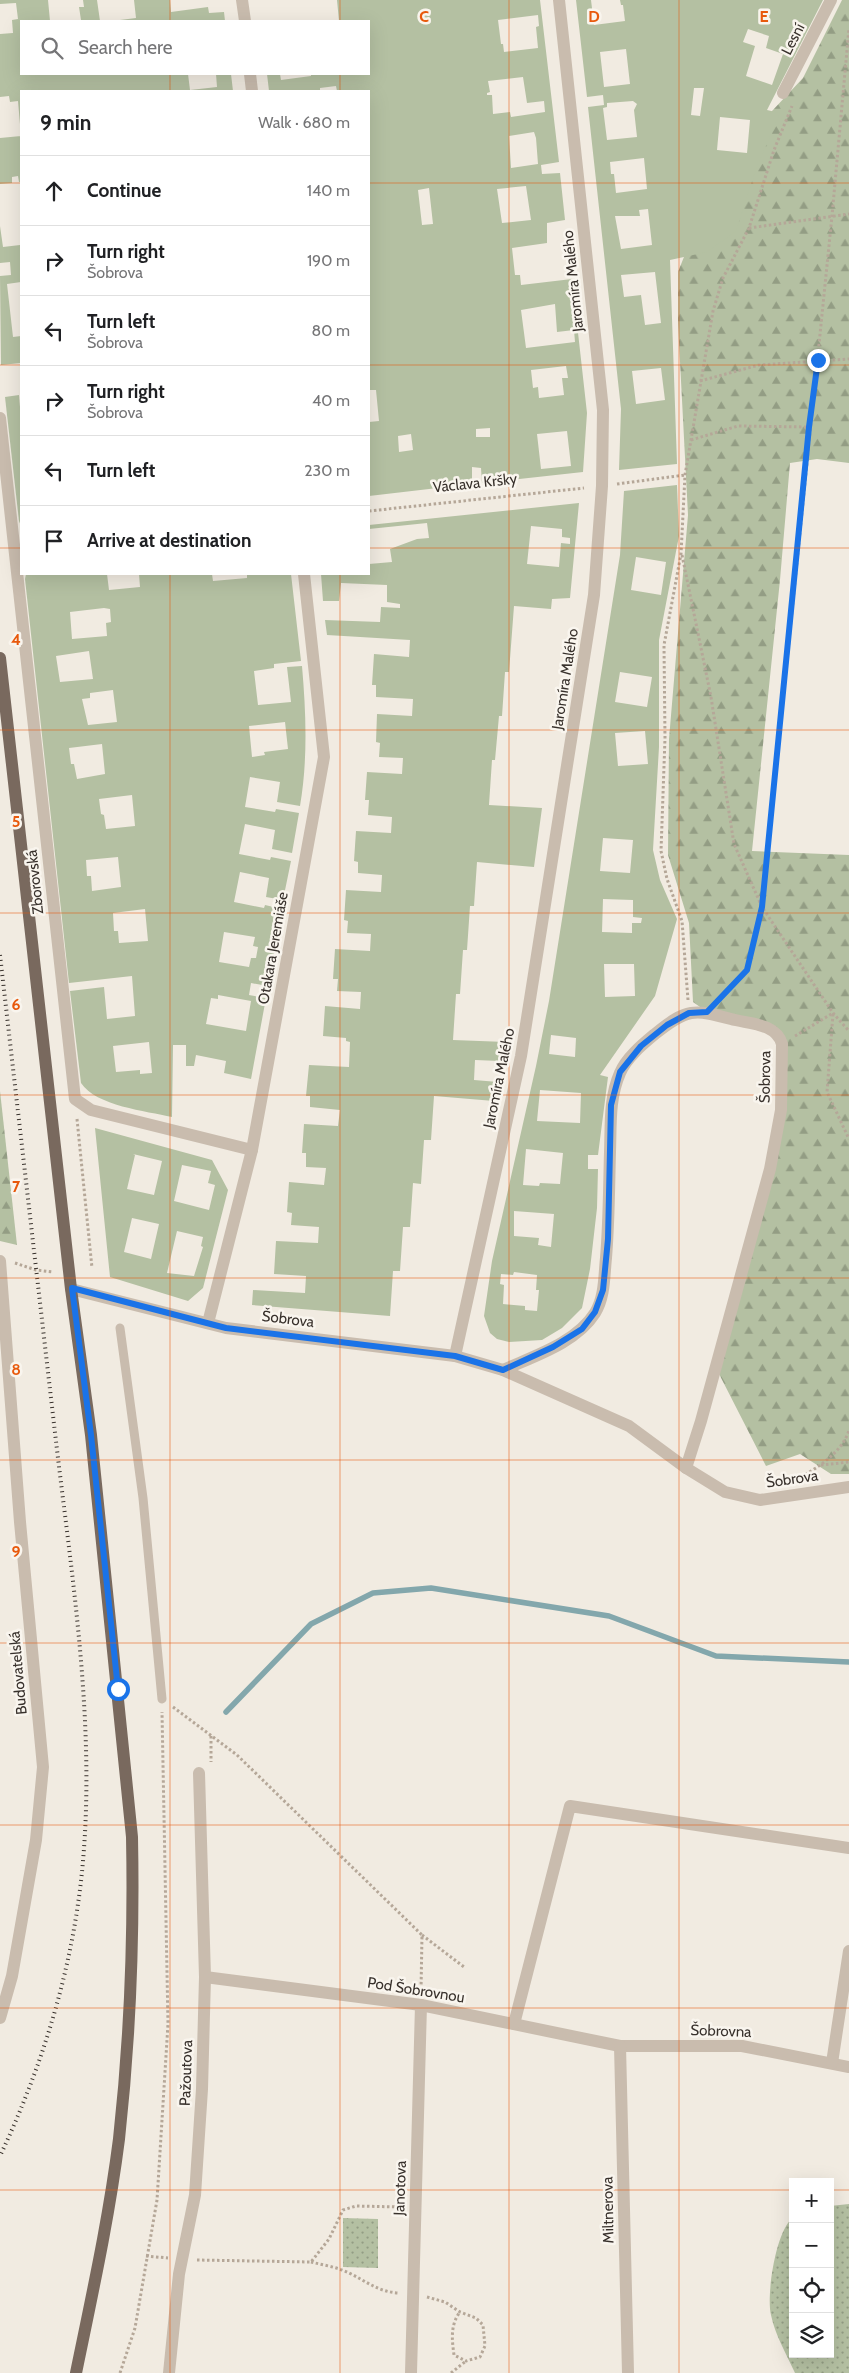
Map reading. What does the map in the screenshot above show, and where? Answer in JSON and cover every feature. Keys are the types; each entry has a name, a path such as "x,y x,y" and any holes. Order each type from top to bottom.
{"main road":[{"path":"0,658 72,1288 91,1435 110,1605 132,1837 133,1897 127,2038 118,2139 99,2257 76,2373"}],"street":[{"path":"242,0 245,20"},
{"name":"Jaromíra Malého","path":"455,1356 521,1056 594,595 602,486 603,410 559,0"},
{"name":"Lesní","path":"783,93 831,0"},
{"path":"250,75 252,90"},
{"name":"Zborovská","path":"0,418 20,569"},
{"name":"Zborovská","path":"21,575 75,1099"},
{"name":"Otakara Jeremiáše","path":"208,1323 252,1150 324,757 304,575"},
{"name":"Šobrova","path":"503,1370 561,1342 582,1329 595,1312 603,1290 608,1239 611,1105 620,1072 641,1046 667,1025 689,1013 707,1012 770,1028 779,1035 782,1044 782,1110 770,1169 699,1428 686,1468"},
{"path":"75,1099 91,1110 252,1150"},
{"name":"Budovatelská","path":"0,2018 12,1976 36,1840 43,1767 20,1522 5,1261"},
{"name":"Šobrova","path":"72,1288 226,1328 455,1356 503,1370 629,1426 686,1468 725,1492 760,1500 849,1487"},
{"name":"Pažoutova","path":"169,2373 182,2260 194,2195 202,2089 205,1977 199,1773"},
{"path":"514,2024 570,1806 849,1848"},
{"path":"832,2063 849,1951"},
{"name":"Pod Šobrovnou","path":"205,1977 421,2005 620,2046"},
{"name":"Janotova","path":"411,2373 421,2005"},
{"name":"Šobrovna","path":"620,2046 742,2046 849,2067"},
{"name":"Miltnerova","path":"620,2046 628,2373"}],"lane":[{"path":"120,1328 143,1498 162,1699"}],"path":[{"path":"707,1012 747,970 762,907 809,427 818,360 849,28"},
{"path":"689,1013 682,921 667,879 661,851 665,738 664,644 681,554 685,475 713,310 723,278 750,228 774,150 795,99"},
{"path":"750,228 849,214"},
{"path":"700,381 759,365 849,359"},
{"path":"691,440 738,426 809,427"},
{"path":"617,484 685,475"},
{"name":"Václava Kršky","path":"370,511 584,488"},
{"path":"681,554 712,697 734,844 762,907 833,1013 849,1031"},
{"path":"782,1044 833,1013"},
{"path":"833,1013 827,1092 849,1138"},
{"path":"75,1099 92,1268"},
{"path":"5,1261 36,1270 54,1272"},
{"path":"798,1478 820,1466 847,1437 849,1430"},
{"path":"820,1466 849,1462"},
{"path":"162,1699 237,1755 422,1935 464,1967"},
{"path":"120,2373 135,2328 156,2200 168,2024 162,1699"},
{"path":"199,1773 211,1772 211,1736"},
{"path":"421,2005 422,1935"},
{"path":"311,2262 328,2239 342,2210 356,2206 416,2207"},
{"path":"146,2256 182,2260 311,2262 348,2272 373,2288 387,2292 413,2294 445,2302 460,2312 476,2318 483,2325 485,2346 480,2357 466,2361 451,2373"},
{"path":"460,2312 453,2321 454,2355 466,2361"}],"green space":[{"path":"0,0 48,0 50,20 20,20 20,75 188,75 190,90 20,90 20,124 18,101 10,102 9,96 0,97 0,34 13,33 12,20 18,19 16,3 0,4"},
{"path":"83,0 97,0 100,20 81,20 79,7 84,7"},
{"path":"134,0 170,0 171,12 208,7 209,13 224,12 225,20 120,20 136,18"},
{"path":"337,0 540,0 559,162 541,165 542,174 560,173 565,220 547,223 547,243 512,248 515,275 520,275 521,285 572,279 587,413 583,472 482,483 481,468 472,467 472,484 370,496 370,422 379,421 376,390 370,390 370,90 337,90 336,86 320,88 320,90 269,90 267,75 280,75 281,80 311,76 370,75 370,20 339,20","holes":["538,15 539,26 536,27 538,48 504,52 498,20","523,77 527,103 544,101 545,112 511,117 510,112 493,114 492,95 487,95 490,92 488,81","534,132 538,164 511,168 509,136","526,186 531,220 502,223 497,189","429,188 433,224 422,225 418,190","555,304 557,332 574,330 575,342 526,348 521,310","566,366 568,378 562,378 564,395 539,398 538,387 533,388 531,370","490,428 490,437 476,437 476,429","567,431 571,466 541,469 537,434","411,434 413,450 399,452 398,436"]},
{"path":"576,0 591,0 594,25 625,21 623,5 621,5 620,0 823,0 767,110 780,113 756,169 736,231 707,252 670,260 677,464 619,470 621,409 588,107 604,105 603,95 587,97","holes":["748,29 769,36 766,48 783,54 772,85 746,76 755,46 743,42","626,49 630,84 604,87 600,52","694,88 704,88 700,116 691,115","633,101 637,104 634,110 637,137 607,140 603,108 607,107 607,103","720,117 750,120 747,153 717,150","644,158 647,189 616,193 614,174 611,174 610,162","648,209 652,245 621,249 615,216 640,216 639,210","655,272 661,323 645,325 641,295 624,297 621,275","661,368 665,400 636,404 632,371"]},
{"path":"842,0 849,0 849,463 817,459 790,463 752,851 849,855 849,1474 831,1474 800,1454 766,1466 716,1368 781,1110 779,1035 707,1012 693,1002 689,923 668,855 669,739 688,515 678,323 678,272 699,219 736,186 772,111 803,78"},
{"path":"216,75 231,75 233,90 190,90 217,87"},
{"path":"20,136 20,182 18,176 12,177 12,183 0,184 0,138"},
{"path":"0,226 3,247 20,245 20,282 7,284 13,337 20,336 20,363 1,365 0,276 11,275 10,262 0,263"},
{"path":"19,395 20,524 19,521 5,397"},
{"path":"677,485 679,536 659,640 659,747 653,850 660,880 677,919 655,996 600,1075 608,1077 598,1155 588,1155 588,1169 598,1169 597,1208 590,1269 582,1308 562,1328 542,1340 509,1342 497,1339 490,1333 484,1316 492,1261 549,1001 620,555 624,491","holes":["636,557 666,562 661,595 631,590","620,672 652,677 647,707 615,702","645,731 648,764 618,766 615,733","603,838 633,840 630,873 600,871","603,899 633,900 633,917 642,918 641,923 632,923 632,933 602,932","604,964 634,964 635,996 605,997","551,1035 576,1038 575,1057 549,1054","540,1090 581,1093 580,1123 537,1121","526,1149 563,1153 560,1184 540,1183 539,1186 523,1185","514,1211 554,1214 551,1247 538,1245 539,1238 514,1236","514,1272 537,1275 536,1290 539,1290 537,1311 525,1310 525,1306 503,1304 504,1285 500,1284 501,1274 513,1275"]},
{"path":"579,503 570,598 552,599 551,609 514,606 509,672 505,672 502,716 499,716 495,760 492,760 489,805 542,808 534,867 477,862 474,906 470,906 467,950 463,950 460,994 456,994 453,1040 506,1042 499,1071 500,1061 475,1060 474,1080 498,1082 494,1101 434,1096 431,1140 424,1140 421,1184 413,1183 410,1227 403,1227 400,1271 393,1271 390,1316 252,1305 253,1290 305,1293 306,1276 274,1274 276,1241 318,1243 319,1227 291,1225 292,1213 287,1212 289,1182 324,1185 326,1168 306,1167 306,1153 302,1153 304,1124 338,1126 340,1110 310,1107 310,1096 306,1096 309,1065 349,1067 350,1042 346,1041 346,1038 323,1036 325,1006 360,1009 361,992 337,991 338,979 333,979 335,949 370,951 371,934 347,933 348,921 344,920 346,890 381,892 382,875 358,873 358,862 354,861 356,831 391,833 392,817 368,815 369,800 365,800 367,772 402,774 403,758 379,757 380,743 376,742 377,714 412,716 413,699 376,697 376,685 372,685 374,654 409,657 410,640 327,635 325,620 380,622 381,607 400,608 400,604 387,602 387,585 341,583 339,601 323,601 321,575 370,575 370,564 392,562 390,549 417,539 429,538 427,523 370,529 370,525","holes":["531,526 562,529 562,537 570,538 570,544 561,543 559,567 527,564"]},
{"path":"26,575 107,575 109,590 140,587 139,575 212,575 213,581 247,578 247,575 291,575 301,661 274,664 274,668 254,671 258,705 291,702 287,667 302,666 306,736 300,806 277,802 280,782 250,777 245,807 275,812 276,809 299,813 292,853 272,849 275,830 245,824 239,854 270,860 271,857 291,861 283,900 266,897 269,878 240,872 234,902 264,908 265,905 282,909 268,986 251,983 249,995 266,998 251,1079 224,1073 226,1061 196,1055 194,1066 186,1066 186,1045 173,1045 172,1117 136,1110 98,1097 88,1091 81,1083 70,991 104,987 107,1019 135,1016 132,976 69,983","holes":["110,609 111,622 106,623 107,636 72,639 70,612","89,651 93,679 60,682 56,656","113,690 117,722 88,725 82,699 90,698 90,693","285,722 288,749 264,752 265,755 252,757 249,726","102,744 105,774 77,779 74,764 71,764 69,748","132,795 135,826 106,829 104,815 101,814 99,799","118,857 121,887 92,891 91,876 87,876 86,860","145,909 148,941 119,943 118,931 114,931 113,913","224,932 255,937 253,946 258,947 256,958 251,958 249,967 219,962","218,995 251,1001 246,1031 206,1024 211,998 218,999","149,1042 152,1073 140,1074 140,1070 116,1072 113,1046"]},
{"path":"0,1091 17,1245 0,1241"},
{"path":"95,1128 212,1160 228,1190 203,1288 188,1301 110,1277","holes":["133,1154 162,1161 154,1195 127,1189 135,1155","182,1165 211,1171 208,1183 215,1185 209,1210 174,1201","132,1218 159,1224 151,1259 124,1252","177,1231 203,1237 201,1246 203,1247 194,1276 167,1273"]},
{"path":"849,2204 849,2373 795,2373 778,2337 771,2315 771,2279 777,2249 789,2223 789,2358 834,2358 834,2206"},
{"path":"343,2218 378,2219 378,2268 343,2267"}],"waterway":[{"path":"226,1712 311,1624 373,1593 431,1588 609,1616 716,1656 849,1662"}],"railway":[{"path":"0,955 74,1595 80,1652 86,1767 81,1881 69,1952 52,2022 41,2056 0,2156"}],"route":[{"path":"118,1689 91,1435 72,1288 226,1328 455,1356 503,1370 553,1347 582,1329 595,1312 603,1290 608,1239 611,1105 620,1072 641,1046 667,1025 689,1013 707,1012 747,970 762,907 809,427 818,360"}]}
